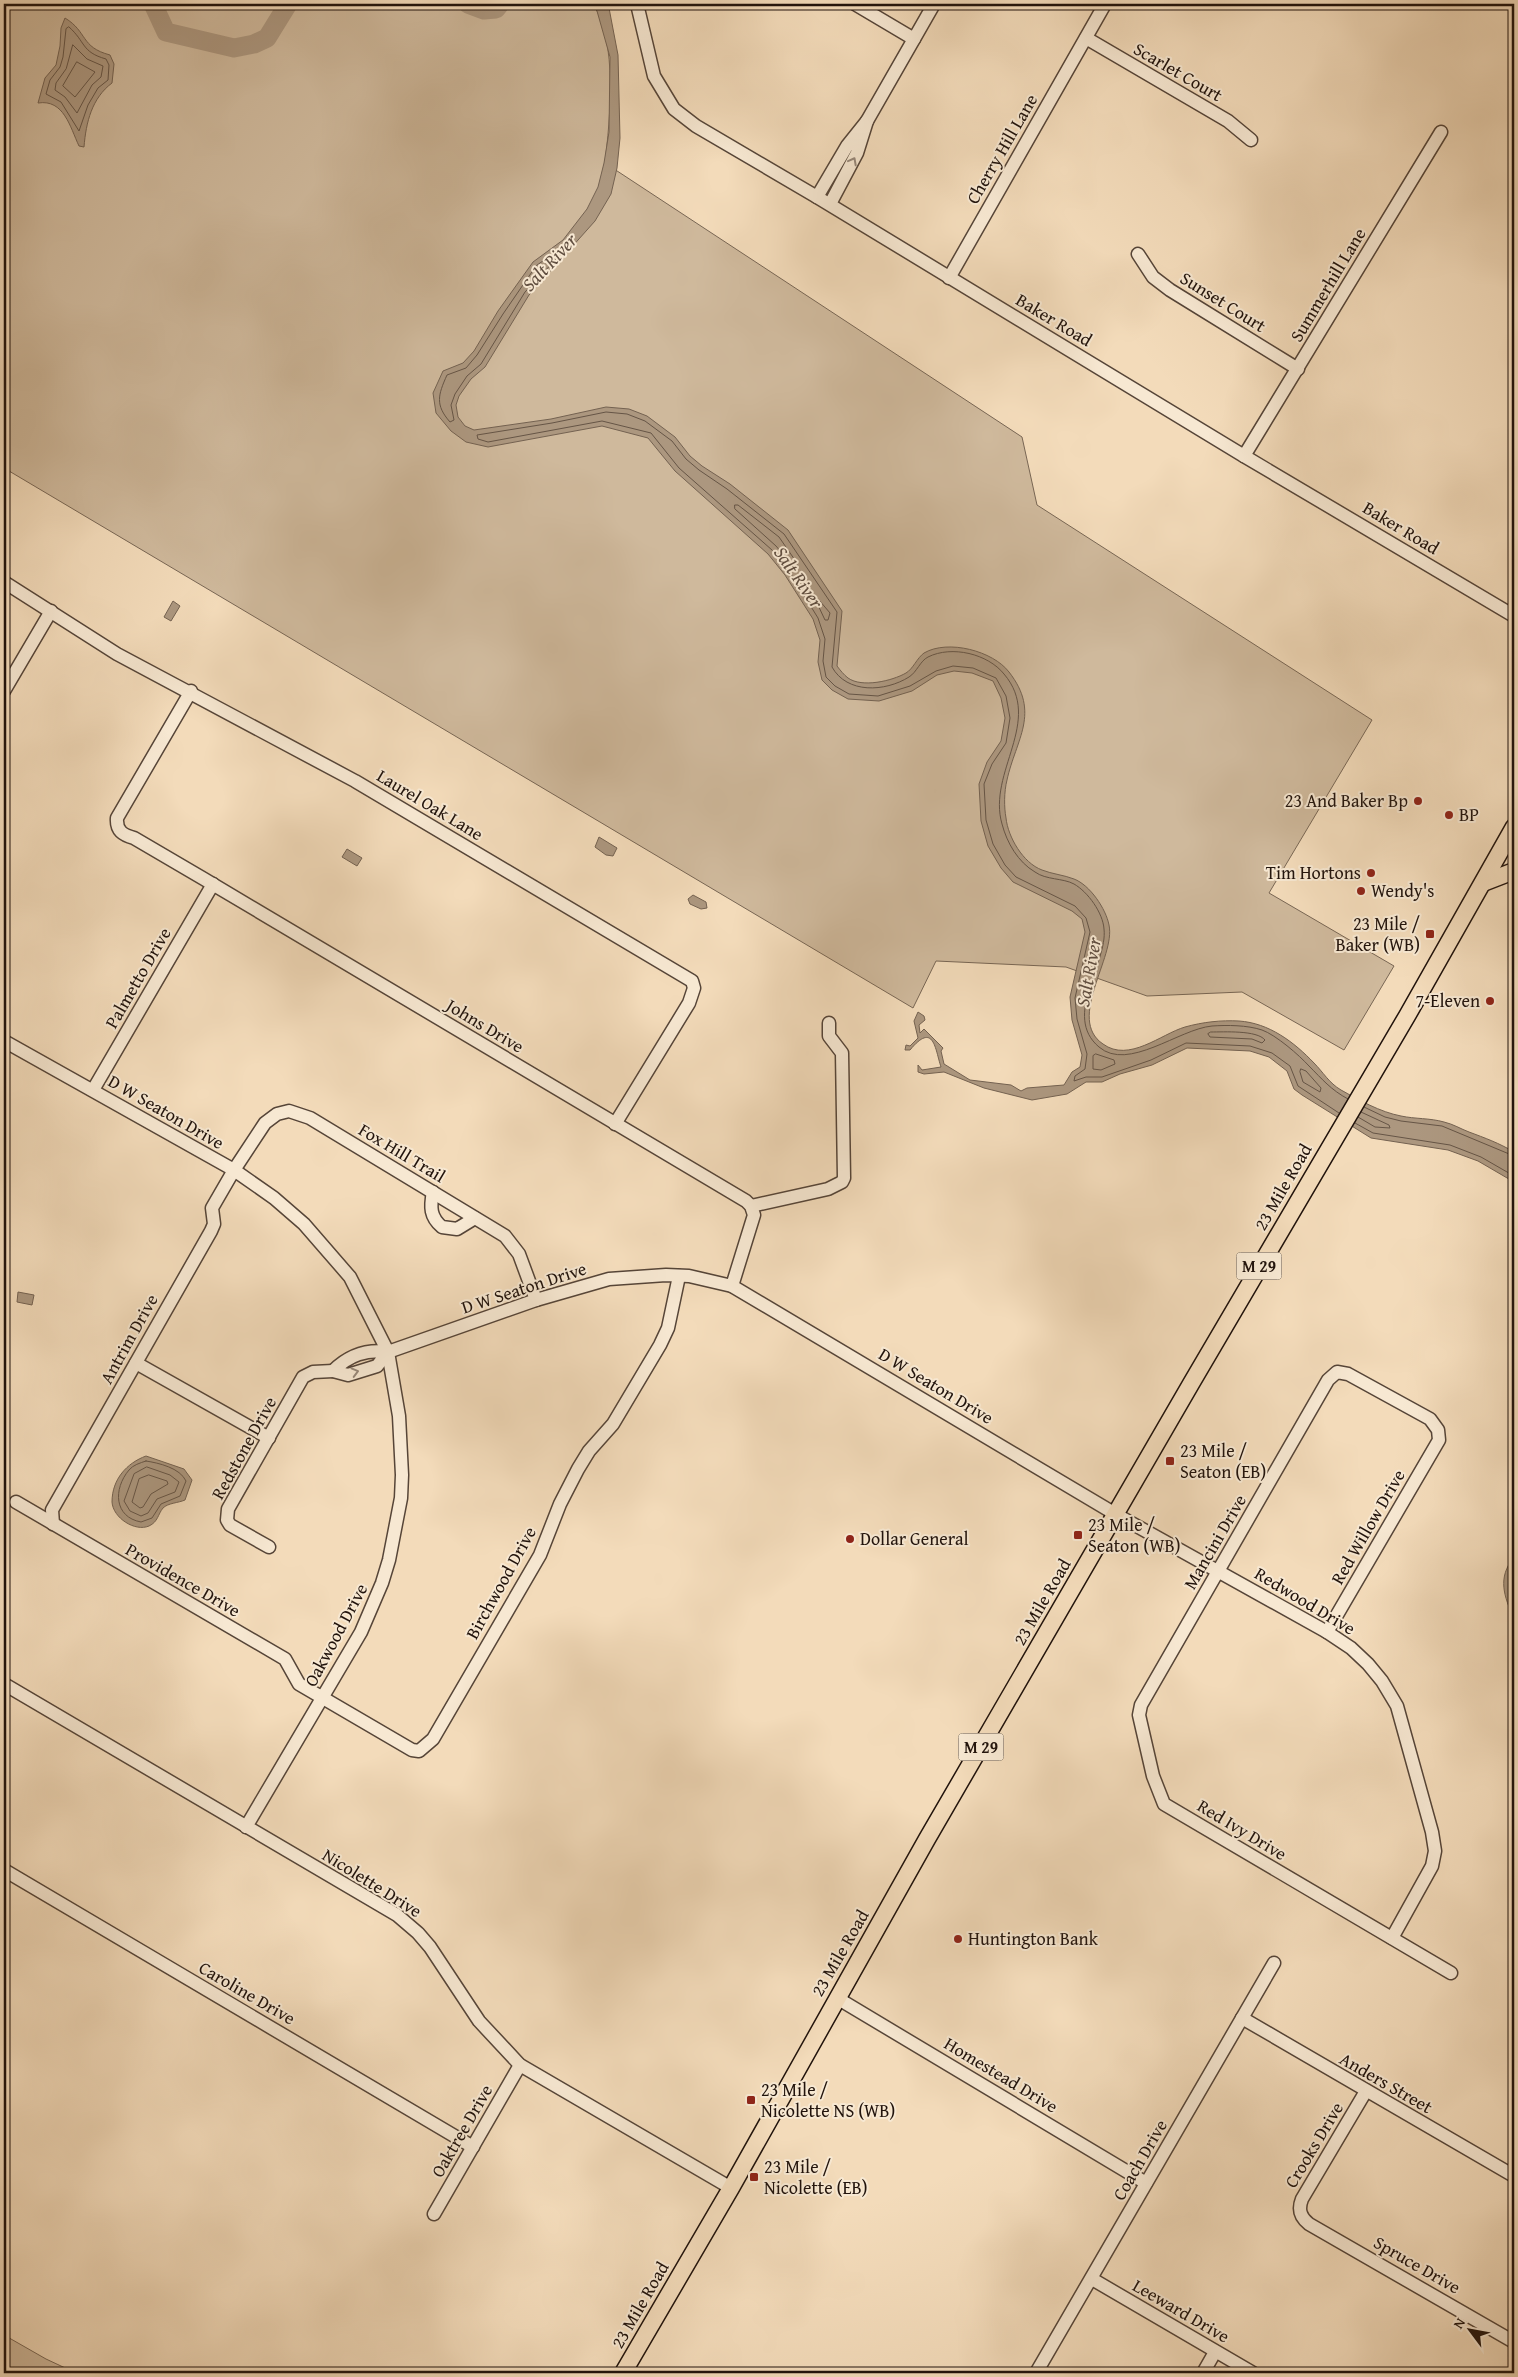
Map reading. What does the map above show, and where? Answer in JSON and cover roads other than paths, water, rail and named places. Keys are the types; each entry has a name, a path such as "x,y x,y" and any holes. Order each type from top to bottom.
{"main road":[{"name":"23 Mile Road","path":"623,2373 731,2188 837,1998 1365,1088 1514,827"},
{"path":"1483,883 1514,871"}],"street":[{"name":"Baker Road","path":"637,4 654,76 674,109 696,126 830,204 1244,456 1514,616"},
{"path":"855,4 914,39"},
{"path":"817,197 847,146 867,121 934,4"},
{"name":"Cherry Hill Lane","path":"949,278 1105,4"},
{"name":"Scarlet Court","path":"1086,38 1228,121 1251,140"},
{"path":"830,204 858,153 867,121"},
{"name":"Summerhill Lane","path":"1244,456 1441,132"},
{"name":"Sunset Court","path":"1138,254 1153,277 1170,290 1298,369"},
{"name":"Laurel Oak Lane","path":"4,582 117,654 356,781 692,981 694,988 690,1003 615,1124"},
{"path":"4,690 50,611"},
{"name":"Johns Drive","path":"191,692 117,818 118,829 751,1206"},
{"name":"Palmetto Drive","path":"93,1090 213,884"},
{"path":"732,1286 754,1214 751,1206 836,1186 844,1178 842,1053 829,1036 828,1023"},
{"name":"D W Seaton Drive","path":"5,1045 93,1090 234,1170 287,1208 328,1249 354,1284 388,1352 536,1300 609,1280 648,1275 679,1276 732,1286 1116,1515"},
{"name":"Fox Hill Trail","path":"234,1170 265,1123 278,1114 296,1112 344,1137 512,1242 523,1263 536,1300"},
{"name":"Antrim Drive","path":"53,1524 52,1510 211,1231 214,1224 212,1208 234,1170"},
{"path":"433,1192 430,1207 432,1215 442,1227 457,1229 476,1218"},
{"name":"Birchwood Drive","path":"322,1698 412,1750 419,1751 433,1740 540,1555 560,1504 578,1469 589,1451 613,1424 664,1336 679,1276"},
{"name":"Redstone Drive","path":"269,1547 230,1525 227,1515 303,1377 313,1372 333,1371 344,1360 372,1350 388,1352"},
{"name":"Oakwood Drive","path":"246,1827 322,1698 372,1608 382,1583 394,1540 402,1498 399,1416 388,1352"},
{"path":"136,1363 269,1438"},
{"name":"Mancini Drive","path":"1141,1705 1328,1380 1337,1372 1348,1374 1430,1419 1438,1430 1439,1440"},
{"name":"Red Willow Drive","path":"1327,1632 1439,1440"},
{"name":"Providence Drive","path":"16,1502 285,1659 298,1684 322,1698"},
{"name":"Redwood Drive","path":"1116,1515 1327,1632 1351,1648 1382,1681 1397,1706 1432,1832 1435,1851 1432,1866 1392,1938"},
{"name":"Nicolette Drive","path":"4,1684 408,1924 435,1954 489,2034 520,2065 731,2188"},
{"name":"Red Ivy Drive","path":"1141,1705 1139,1715 1152,1776 1164,1804 1451,1973"},
{"name":"Caroline Drive","path":"4,1870 473,2147"},
{"name":"Coach Drive","path":"1036,2373 1274,1963"},
{"name":"Homestead Drive","path":"837,1998 1146,2183"},
{"name":"Anders Street","path":"1242,2018 1514,2176"},
{"name":"Oaktree Drive","path":"434,2214 520,2065"},
{"name":"Crooks Drive","path":"1302,2217 1300,2210 1302,2198 1366,2091"},
{"name":"Spruce Drive","path":"1302,2217 1309,2224 1514,2342"},
{"name":"Leeward Drive","path":"1092,2279 1253,2373"},
{"path":"1203,2373 1215,2352"}],"water":[{"path":"593,4 606,4 609,8 618,55 620,138 617,168 611,194 595,221 529,295 485,367 471,379 459,396 456,405 458,417 465,426 474,430 551,419 606,407 629,409 647,416 675,437 690,456 702,466 730,484 788,530 842,611 837,666 848,678 861,683 893,679 908,671 924,653 945,647 969,649 992,658 1002,665 1009,672 1018,687 1025,713 1020,739 1005,789 1005,814 1013,841 1035,867 1066,876 1086,886 1101,905 1109,925 1106,954 1090,1004 1089,1019 1093,1033 1103,1044 1113,1049 1134,1049 1185,1027 1212,1022 1239,1021 1261,1025 1289,1041 1306,1055 1333,1084 1362,1102 1393,1114 1447,1123 1514,1152 1514,1182 1478,1161 1448,1150 1371,1138 1294,1089 1287,1071 1269,1057 1250,1051 1187,1048 1152,1065 1120,1074 1102,1082 1086,1082 1067,1094 1032,1100 984,1088 944,1072 924,1074 918,1072 918,1065 922,1070 941,1067 935,1046 929,1038 924,1038 910,1050 905,1050 906,1045 910,1046 918,1038 914,1021 918,1012 924,1016 925,1020 919,1025 920,1033 924,1029 943,1048 941,1051 944,1064 970,1080 1011,1085 1021,1091 1027,1088 1064,1085 1072,1072 1080,1067 1082,1055 1072,1020 1070,997 1085,932 1082,919 1072,911 1013,882 1001,868 988,846 981,821 979,784 987,762 1001,741 1005,718 1001,698 993,681 972,673 954,671 937,675 912,691 879,701 848,699 832,690 822,680 818,662 820,640 813,619 785,575 768,554 675,471 648,438 602,426 488,447 466,442 451,431 436,413 433,393 443,371 463,363 474,351 498,311 533,262 563,240 587,209 598,187 609,132 610,57 597,11"},
{"path":"65,18 78,29 94,48 110,55 114,64 112,83 99,96 91,111 84,147 79,146 69,123 60,110 54,105 38,103 45,78 56,65 61,28"},
{"path":"173,601 180,606 171,621 164,617"},
{"path":"599,837 617,848 613,856 606,855 595,847"},
{"path":"347,849 362,858 357,866 342,857"},
{"path":"693,895 706,902 707,908 701,909 690,904 688,899"},
{"path":"18,1292 34,1295 32,1305 17,1302"},
{"path":"146,1456 184,1469 192,1480 185,1500 165,1506 156,1520 149,1526 137,1527 120,1518 116,1513 112,1502 113,1494 122,1473 133,1463"},
{"path":"1514,1557 1514,1619 1507,1603 1504,1580 1505,1572"}],"waterway":[{"name":"Salt River","path":"153,4 166,32 234,48 254,44 267,38 288,4"},
{"name":"Salt River","path":"468,4 484,10 496,9 500,4"}],"place":[{"name":"23 And Baker Bp","path":"1418,801"},
{"name":"BP","path":"1449,815"},
{"name":"Tim Hortons","path":"1371,873"},
{"name":"Wendy's","path":"1361,891"},
{"name":"23 Mile / Baker (WB)","path":"1430,934"},
{"name":"7-Eleven","path":"1490,1001"},
{"name":"23 Mile / Seaton (EB)","path":"1170,1461"},
{"name":"23 Mile / Seaton (WB)","path":"1078,1535"},
{"name":"Dollar General","path":"850,1539"},
{"name":"Huntington Bank","path":"958,1939"},
{"name":"23 Mile / Nicolette NS (WB)","path":"751,2100"},
{"name":"23 Mile / Nicolette (EB)","path":"754,2177"}]}
